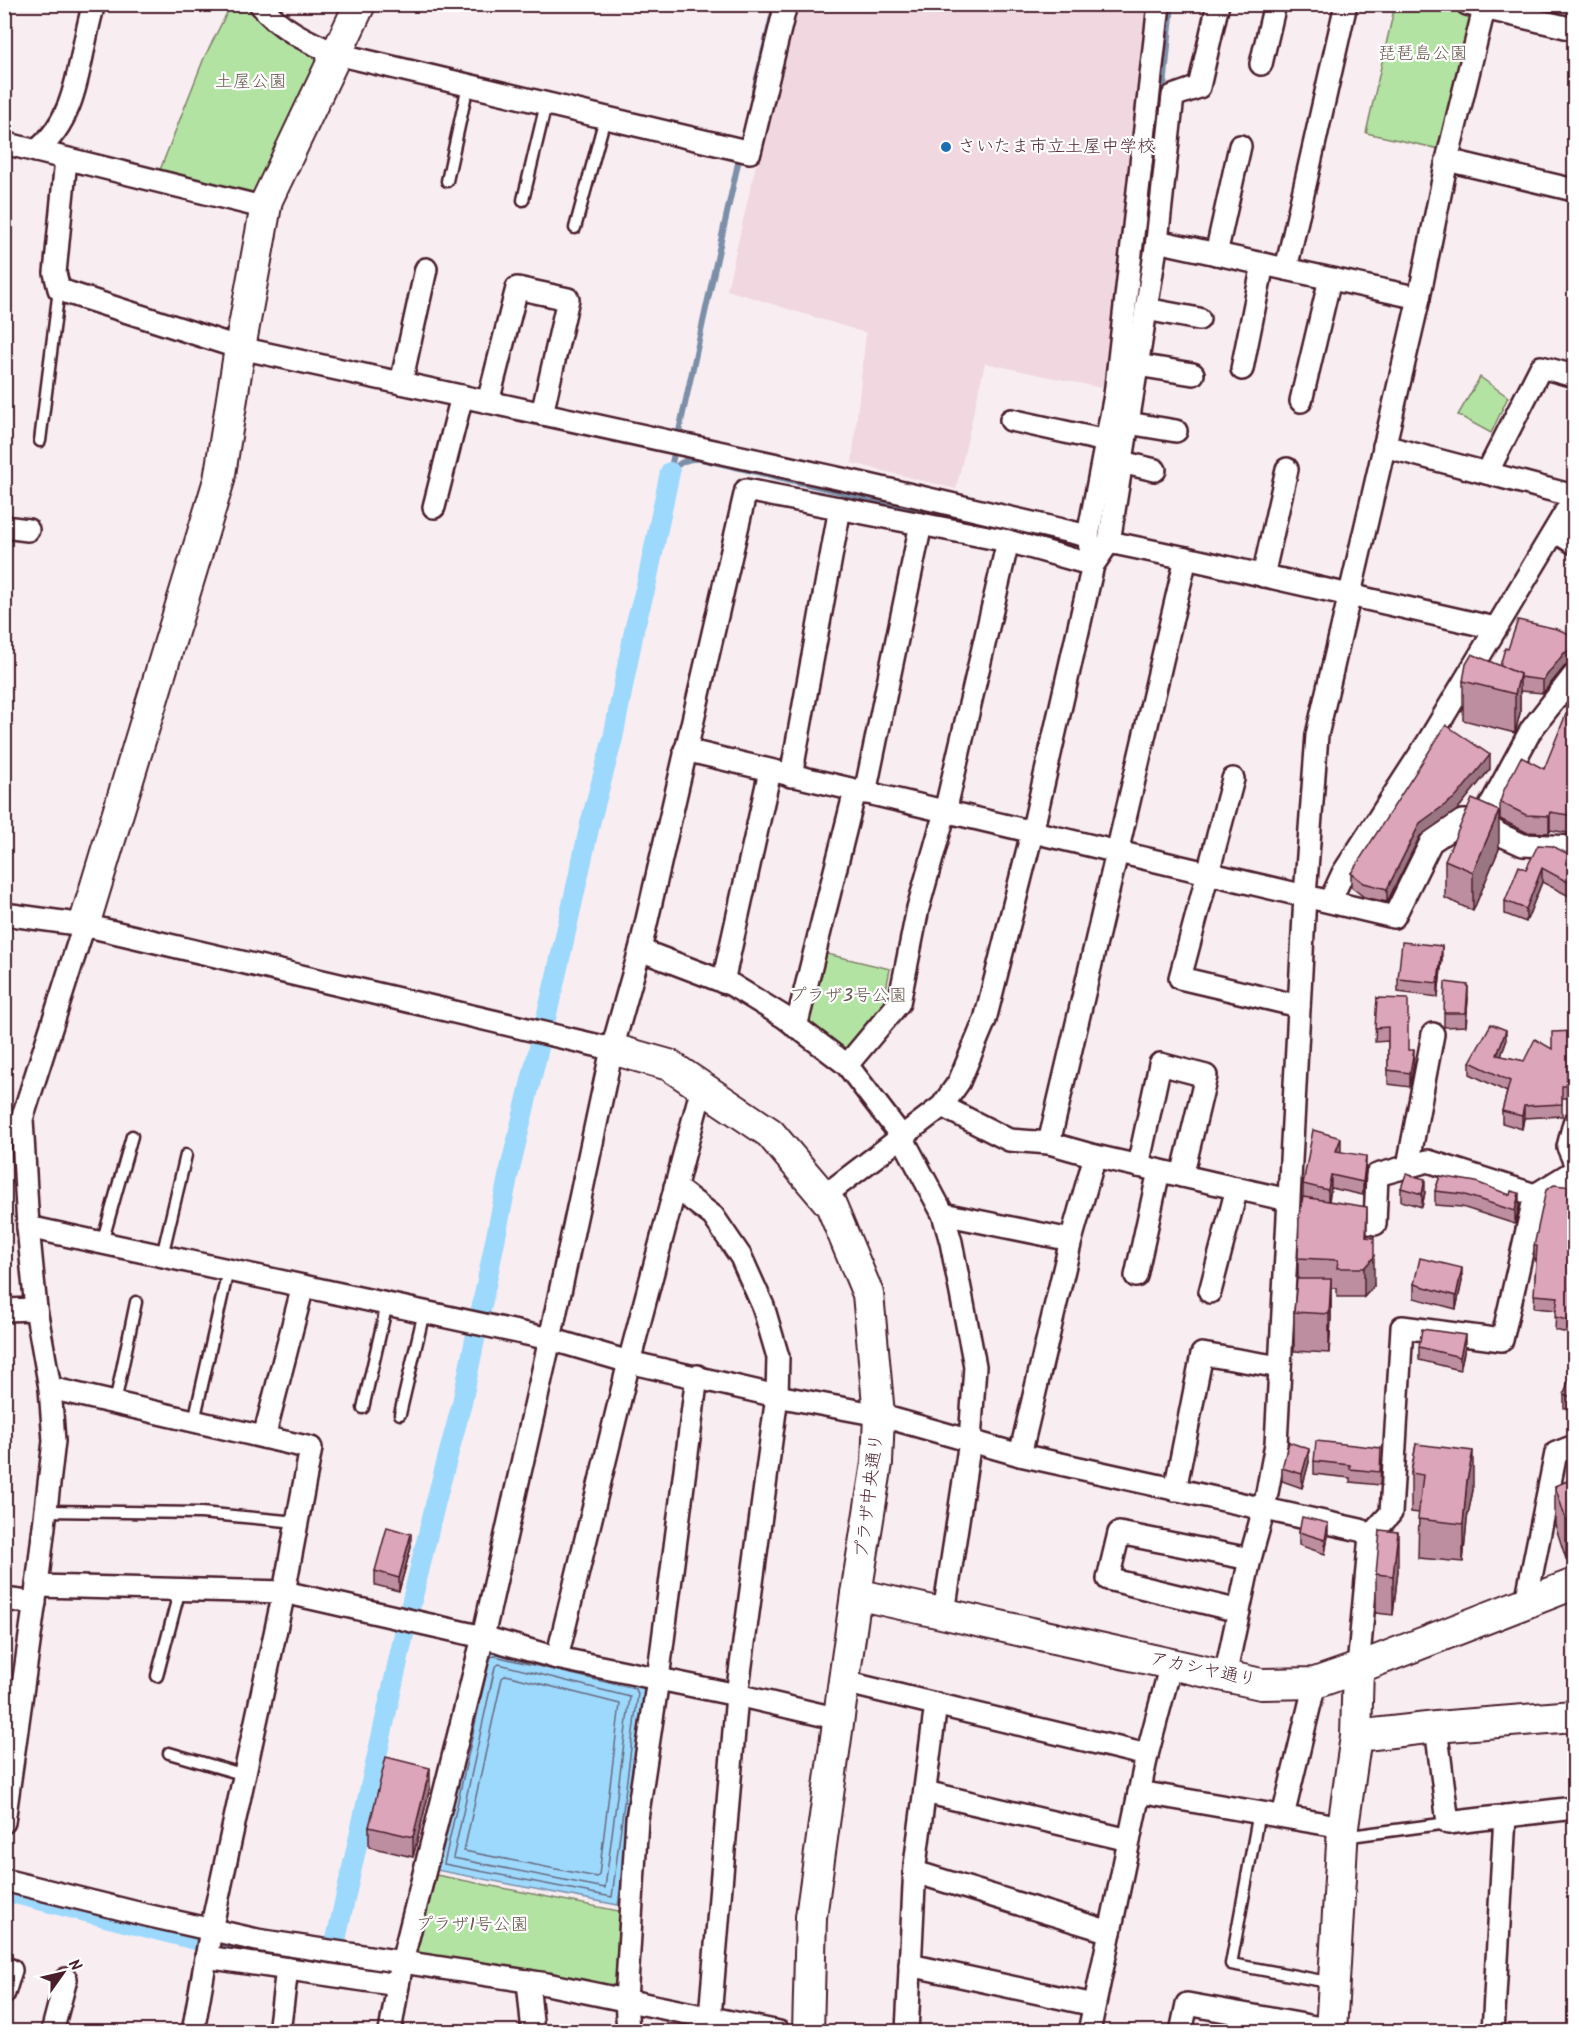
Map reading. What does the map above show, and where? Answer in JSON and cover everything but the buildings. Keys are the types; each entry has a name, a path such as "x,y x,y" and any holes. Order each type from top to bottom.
{"street":[{"path":"36,151 49,141 58,129 72,98 83,40 94,4"},
{"path":"260,4 273,19 287,29 337,54 750,152 786,4"},
{"path":"4,1822 36,1594 54,1441 50,1388 36,1309 28,1227 22,1119 84,925 219,480 267,200 360,4"},
{"path":"1098,539 1106,441 1115,395 1159,4"},
{"path":"824,1196 942,1106 959,1082 985,1020 1032,833 1098,539 1121,462 1157,241 1173,96 1199,87 1218,4"},
{"path":"1261,64 1275,4"},
{"path":"1286,269 1346,4"},
{"path":"1225,1676 1250,1560 1264,1509 1276,1444 1305,896 1317,735 1419,298 1476,7 1507,9 1575,29"},
{"path":"4,143 266,208"},
{"path":"1216,254 1240,146"},
{"path":"66,159 55,273 59,289 240,348 689,445 1495,628"},
{"path":"1447,160 1575,190"},
{"path":"1157,241 1419,298"},
{"path":"1242,369 1263,264"},
{"path":"401,383 426,269"},
{"path":"1301,401 1330,279"},
{"path":"488,402 517,288 568,299 542,414"},
{"path":"1146,309 1199,319"},
{"path":"1137,364 1193,374"},
{"path":"1487,473 1541,367 1575,376"},
{"path":"434,507 462,396"},
{"path":"1011,420 1106,441"},
{"path":"1128,423 1176,431"},
{"path":"1330,901 1343,873 1428,742 1575,497 1384,446"},
{"path":"1121,462 1155,470"},
{"path":"1263,576 1287,469"},
{"path":"390,2031 402,1962 483,1637 612,1049 640,950 746,490 1008,540 1093,565"},
{"path":"791,776 840,508"},
{"path":"796,1027 860,792 921,524"},
{"path":"4,526 28,530"},
{"path":"1555,531 1575,543"},
{"path":"847,1065 898,1003 918,908 945,812 1008,540"},
{"path":"1049,1143 1186,558"},
{"path":"1482,820 1531,730 1575,675"},
{"path":"685,750 1395,917 1431,842 1462,821 1482,820 1499,834 1523,845 1575,847"},
{"path":"723,982 771,771"},
{"path":"1233,779 1180,978 1299,1006"},
{"path":"4,914 84,925 612,1049"},
{"path":"640,950 723,982 784,1017 847,1065 902,1137 943,1214 951,1242 975,1366 970,1441 944,1613"},
{"path":"1408,1166 1433,1034"},
{"name":"プラザ中央通り","path":"612,1049 669,1065 770,1133 831,1205 868,1294 879,1415 877,1463 856,1594 811,1917 808,2031"},
{"path":"1138,1166 1160,1064 1206,1076 1182,1176"},
{"path":"557,1658 629,1362 702,1087"},
{"path":"942,1106 1009,1140 1049,1143 1095,1156 1237,1188 1315,1214 1375,1224 1377,1175 1428,1161 1535,1195"},
{"path":"1575,1123 1568,1147 1575,1161"},
{"path":"1020,1455 1071,1240 1095,1156"},
{"path":"1136,1276 1160,1171"},
{"path":"1181,2031 1186,2004 1331,2031 1343,1832 1356,1736 1358,1668 1370,1536 1391,1513 1402,1327 1502,1340 1535,1195 1575,1171"},
{"path":"675,1187 713,1216 741,1257 763,1306 778,1357 777,1396 737,1695 710,2024"},
{"path":"1210,1292 1237,1188"},
{"path":"943,1214 1071,1240"},
{"path":"28,1227 550,1339 629,1362 777,1396 879,1415 1020,1455 1360,1530 1370,1536"},
{"path":"264,1437 303,1286"},
{"path":"4,1310 36,1309"},
{"path":"1175,1490 1202,1354 1280,1367"},
{"path":"628,2031 626,2000 637,1818 658,1679 697,1376"},
{"path":"50,1388 311,1448 284,1592 211,1930 193,2031"},
{"path":"1526,1602 1556,1453 1575,1446"},
{"path":"1239,1611 1108,1579 1119,1533 1250,1560"},
{"name":"アカシヤ通り","path":"856,1594 1262,1684 1315,1683 1575,1584"},
{"path":"4,1599 36,1594 180,1589 284,1592 483,1637 557,1658 737,1695 839,1719"},
{"path":"1089,2031 1147,1755 1171,1664"},
{"path":"844,1682 1147,1755"},
{"path":"1282,1816 1315,1683"},
{"path":"907,2031 915,1872 936,1704"},
{"path":"1356,1736 1575,1716"},
{"path":"1436,1727 1448,1823 1575,1808"},
{"path":"925,1792 1129,1840"},
{"path":"1139,1792 1282,1816 1343,1832"},
{"path":"1493,2031 1505,1816"},
{"path":"915,1872 1110,1932"},
{"path":"4,1880 257,1940 528,1981 626,2000 710,2024 779,2031"},
{"path":"206,1957 398,1985"},
{"path":"910,1965 1094,2006"},
{"path":"279,2031 286,1969"},
{"path":"4,1993 10,1970"},
{"path":"52,2031 66,1979"},
{"path":"528,1981 533,2031"}],"lane":[{"path":"447,181 468,85"},
{"path":"523,200 546,104"},
{"path":"575,228 605,118"},
{"path":"40,441 59,289"},
{"path":"102,1243 132,1136"},
{"path":"162,1256 186,1155"},
{"path":"194,1421 228,1270"},
{"path":"115,1403 136,1302"},
{"path":"363,1408 387,1304"},
{"path":"400,1413 424,1312"},
{"path":"46,1511 201,1513 297,1522"},
{"path":"158,1676 180,1589"},
{"path":"169,1753 244,1775"},
{"path":"1259,1812 1231,1964 1334,1983"},
{"path":"1343,1832 1448,1823"}],"shaded area":[{"name":"さいたま市立土屋中学校","path":"793,5 1151,5 1102,388 985,363 956,489 852,463 866,333 727,290"}],"green space":[{"name":"土屋公園","path":"231,5 251,5 321,58 252,198 160,170 204,58"},
{"name":"琵琶島公園","path":"1395,5 1437,5 1466,11 1471,18 1440,149 1366,133"},
{"path":"1480,377 1508,397 1491,433 1458,415"},
{"name":"プラザ3号公園","path":"823,953 890,969 884,1000 867,1032 849,1052 836,1053 810,1030 807,1020"},
{"name":"プラザ1号公園","path":"436,1875 619,1911 615,1985 608,1991 423,1959 417,1949"}],"water":[{"path":"493,1649 639,1684 645,1691 618,1905 436,1870 485,1653"}],"waterway":[{"path":"754,91 775,4"},
{"path":"1163,98 1172,4"},
{"path":"1149,184 1162,108"},
{"path":"670,472 740,154"},
{"path":"670,472 684,461 701,459 993,528"},
{"path":"4,1891 211,1944 331,1962 407,1621 462,1403 508,1177 591,820 613,738 635,626 646,586 670,472"},
{"path":"1023,535 1086,547"}],"place":[{"name":"さいたま市立土屋中学校","path":"946,147"}]}
